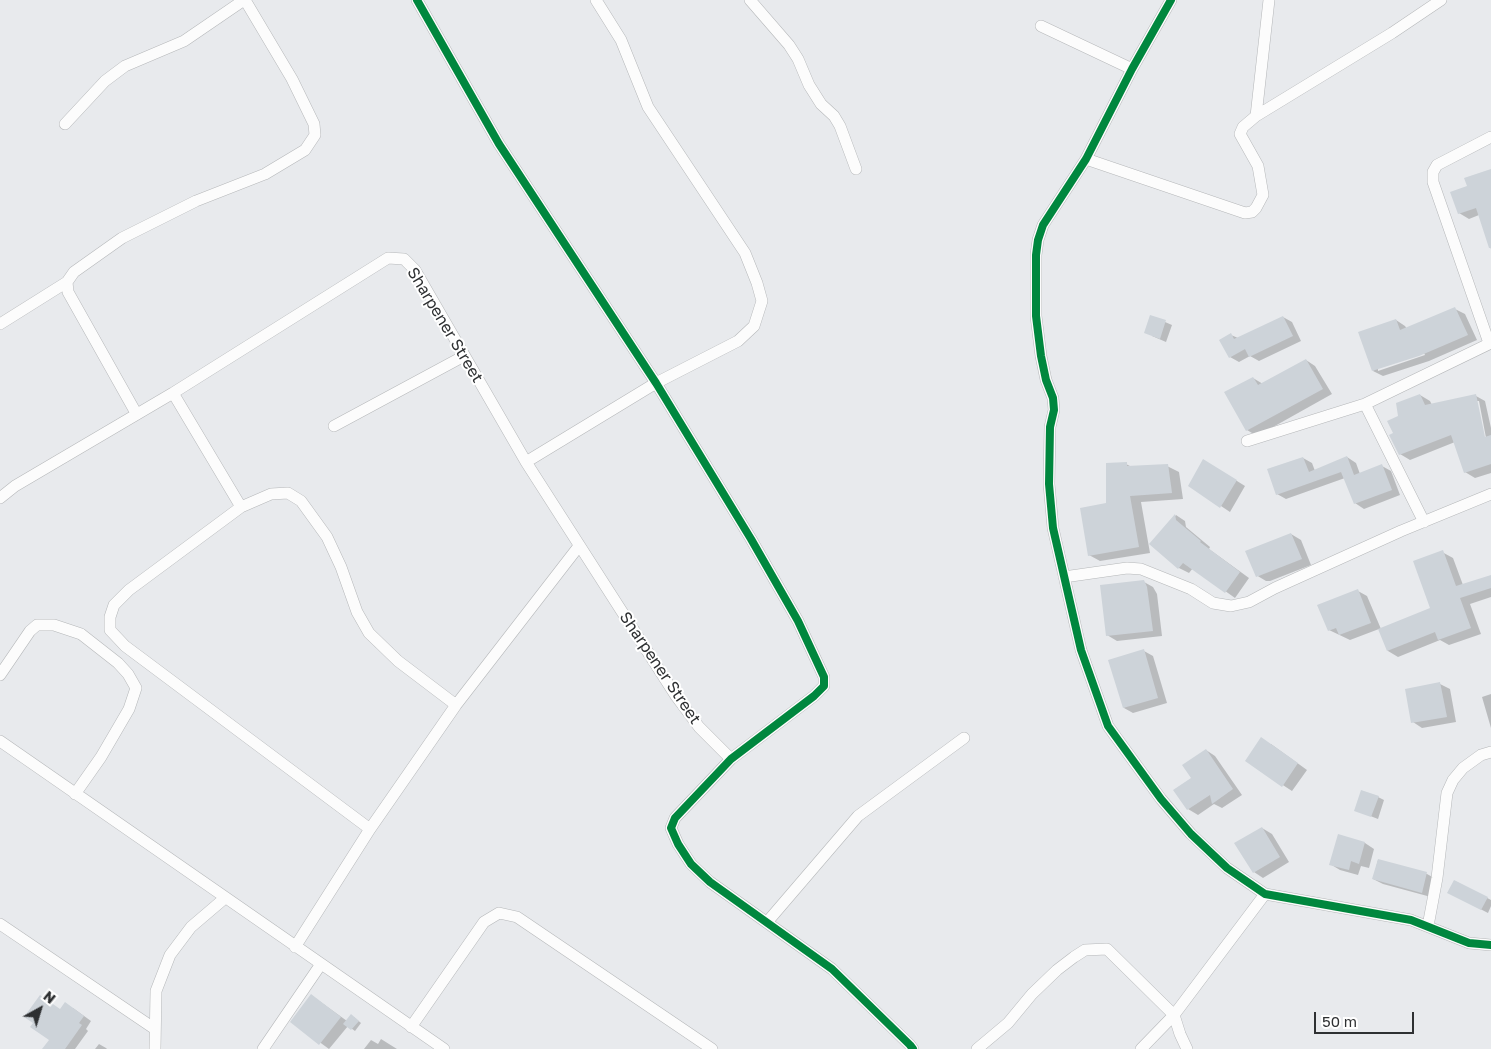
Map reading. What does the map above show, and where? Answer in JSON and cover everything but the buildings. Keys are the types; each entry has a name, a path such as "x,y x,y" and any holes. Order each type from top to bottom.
{"street":[{"path":"0,324 67,282 74,272 122,238 196,201 265,174 305,150 315,135 314,124 292,78 245,0 184,40 125,66 105,81 65,124"},
{"path":"417,0 500,144 656,383 751,539 798,621 824,677 824,686 814,696 731,759 676,818 672,828 678,844 691,864 710,882 768,921 832,969 912,1049"},
{"path":"526,462 656,383 738,341 754,326 762,301 758,283 745,253 648,107 621,40 596,0"},
{"path":"750,0 789,44 798,59 809,85 821,104 834,116 840,126 856,170"},
{"path":"1170,0 1132,68 1086,159 1043,225 1036,254 1036,316 1040,356 1053,398 1054,410 1050,427 1049,484 1053,528 1081,650 1108,726 1161,799 1191,834 1227,868 1265,894 1411,920 1470,944 1491,945"},
{"path":"1256,116 1269,0"},
{"path":"1086,159 1244,213 1252,212 1263,194 1258,166 1240,134 1243,127 1256,116 1392,33 1441,0"},
{"path":"1041,26 1132,68"},
{"path":"1247,441 1365,404 1490,343 1434,182 1433,172 1437,165 1491,137"},
{"name":"Sharpener Street","path":"0,498 15,486 136,413 173,393 388,258 404,258 415,270 526,462 676,696 699,727 731,759"},
{"path":"67,282 68,292 136,413"},
{"path":"334,426 464,356"},
{"path":"173,393 241,507"},
{"path":"1365,404 1424,522"},
{"path":"370,829 125,646 110,630 110,617 114,605 129,590 241,507 271,494 288,493 301,501 327,536 341,567 357,612 369,633 398,661 456,705"},
{"path":"1064,577 1127,568 1141,568 1191,589 1213,603 1231,606 1249,602 1275,588 1491,494"},
{"path":"295,947 370,829 456,705 579,546"},
{"path":"0,675 30,631 37,625 54,626 81,634 118,663 128,674 136,688 129,709 101,757 75,794"},
{"path":"768,921 858,816 964,738"},
{"path":"0,741 444,1049"},
{"path":"1428,926 1437,878 1447,793 1453,780 1463,768 1481,755 1491,752"},
{"path":"1141,1049 1174,1015 1265,894"},
{"path":"155,1049 156,991 170,955 191,927 225,898"},
{"path":"411,1027 484,922 498,913 517,917 712,1049"},
{"path":"0,924 155,1029"},
{"path":"977,1049 1008,1023 1032,994 1057,970 1085,950 1107,949 1174,1015 1187,1049"},
{"path":"263,1049 321,964"}],"cycle path":[{"path":"417,0 499,144 656,383 751,539 798,621 824,677 824,686 814,696 731,759 675,818 671,828 678,844 691,864 710,882 832,969 913,1049"},
{"path":"1171,0 1132,69 1086,159 1043,225 1038,240 1036,255 1036,316 1041,356 1046,380 1053,398 1054,410 1050,427 1049,484 1053,528 1081,650 1108,726 1161,799 1191,834 1227,868 1265,894 1411,920 1469,943 1491,945"}]}
